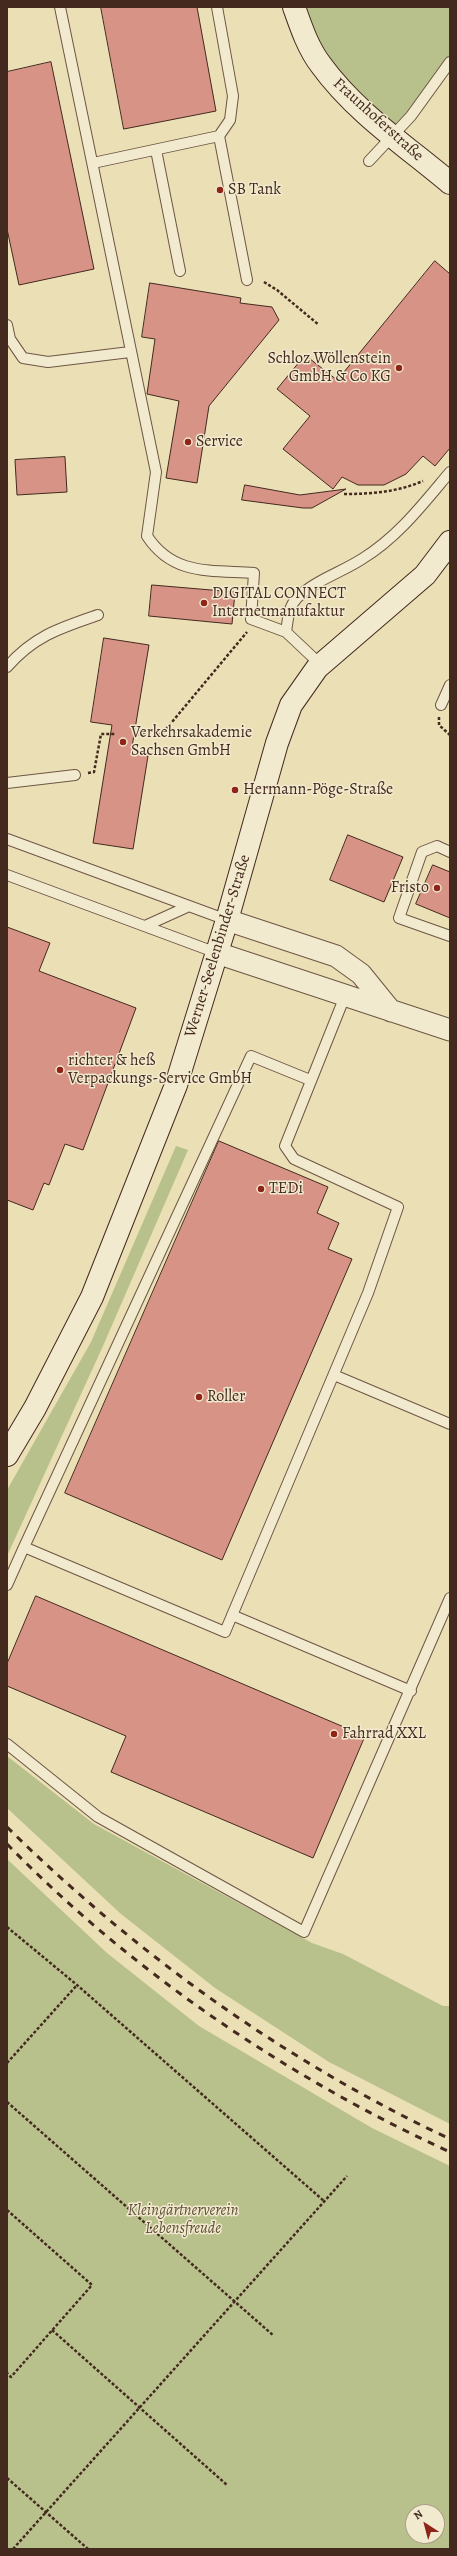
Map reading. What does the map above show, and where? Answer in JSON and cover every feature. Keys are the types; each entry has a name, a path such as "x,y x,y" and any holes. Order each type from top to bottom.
{"main road":[{"name":"Fraunhoferstraße","path":"294,7 305,37 320,64 341,89 393,137 450,183"},
{"name":"Werner-Seelenbinder-Straße","path":"7,1455 35,1408 92,1297 176,1085 227,920 277,743 291,705 321,665 425,575 450,542"}],"street":[{"path":"227,920 336,956 361,974 390,1011"},
{"path":"217,953 450,1030"}],"lane":[{"path":"60,7 94,163 130,352 156,472 147,536 155,548 171,562 187,568 254,573 251,619 286,632 321,665"},
{"path":"94,163 219,136 230,120 233,96 217,7"},
{"path":"370,161 393,137 450,62"},
{"path":"219,136 247,280"},
{"path":"156,150 180,271"},
{"path":"7,326 10,339 24,358 48,362 130,352"},
{"path":"286,632 289,612 296,599 363,559 389,539 410,520 450,472"},
{"path":"7,667 17,656 49,632 98,615"},
{"path":"441,705 450,685"},
{"path":"7,783 75,775"},
{"path":"7,839 187,907 227,920"},
{"path":"450,852 437,846 422,852 399,918 450,936"},
{"path":"7,875 217,953"},
{"path":"145,926 187,907"},
{"path":"24,1547 225,1632 368,1293 398,1207 294,1159 285,1146 310,1080 345,996"},
{"path":"7,1585 251,1056 310,1080"},
{"path":"334,1375 450,1424"},
{"path":"7,1744 98,1817 304,1932 411,1691 450,1598"},
{"path":"232,1615 411,1691"}],"path":[{"path":"264,282 277,290 319,325"},
{"path":"344,494 375,494 407,488 430,478"},
{"path":"133,734 162,734 256,620"},
{"path":"441,705 439,725 450,734"},
{"path":"75,775 94,772 101,734 116,734"},
{"path":"7,1927 77,1984 324,2201"},
{"path":"7,2063 77,1984"},
{"path":"7,2102 274,2336"},
{"path":"13,2549 346,2176"},
{"path":"7,2210 92,2285 11,2377 7,2373"},
{"path":"52,2330 227,2485"},
{"path":"7,2478 88,2549"}],"green space":[{"path":"294,7 450,7 450,62 393,137 341,89"},
{"path":"176,1146 188,1150 103,1346 7,1556 7,1490 91,1342"},
{"path":"7,1756 94,1824 312,1943 343,1954 443,2006 450,2006 450,2124 329,2062 215,1988 121,1914 7,1808"},
{"name":"Kleingärtnerverein Lebensfreude","path":"7,1859 107,1953 199,2026 372,2128 450,2166 450,2549 7,2549"}],"building":[{"path":"101,7 197,7 216,111 124,129"},
{"path":"51,62 94,269 19,285 7,229 7,72"},
{"name":"Schloz Wöllenstein GmbH & Co KG","path":"435,261 450,274 450,448 435,466 423,456 406,474 384,485 358,485 342,477 333,489 283,449 310,416 277,389 305,355 337,380"},
{"path":"150,283 241,298 240,303 272,307 279,320 209,406 197,483 166,478 179,401 147,394 155,339 142,337"},
{"path":"65,457 67,492 17,495 15,460"},
{"path":"245,485 300,495 346,489 312,508 303,508 242,500"},
{"path":"152,585 235,592 232,624 149,616"},
{"name":"Verkehrsakademie Sachsen GmbH","path":"104,638 149,645 131,753 148,756 133,849 93,843 112,725 91,722"},
{"path":"348,835 403,857 384,902 330,880"},
{"name":"Fristo","path":"433,865 450,872 450,918 416,904"},
{"name":"richter & heß Verpackungs-Service GmbH","path":"7,927 50,943 39,971 136,1008 83,1150 65,1144 49,1185 44,1183 33,1210 7,1200"},
{"name":"Roller","path":"219,1141 328,1187 317,1213 339,1223 328,1249 352,1259 222,1560 65,1493"},
{"path":"36,1596 365,1736 313,1858 111,1772 126,1736 7,1686 7,1664"}],"railway":[{"path":"7,1827 56,1874 108,1918 215,2002 330,2076 389,2109 450,2139"},
{"path":"7,1844 55,1891 106,1936 159,1978 215,2018 272,2056 330,2091 390,2123 450,2152"}],"place":[{"name":"SB Tank","path":"220,190"},
{"name":"Schloz Wöllenstein GmbH & Co KG","path":"399,368"},
{"name":"Service","path":"188,442"},
{"name":"DIGITAL CONNECT Internetmanufaktur","path":"204,603"},
{"name":"Verkehrsakademie Sachsen GmbH","path":"123,742"},
{"name":"Hermann-Pöge-Straße","path":"235,790"},
{"name":"Fristo","path":"437,888"},
{"name":"richter & heß Verpackungs-Service GmbH","path":"60,1070"},
{"name":"TEDi","path":"261,1189"},
{"name":"Roller","path":"199,1397"},
{"name":"Fahrrad XXL","path":"334,1734"}]}
